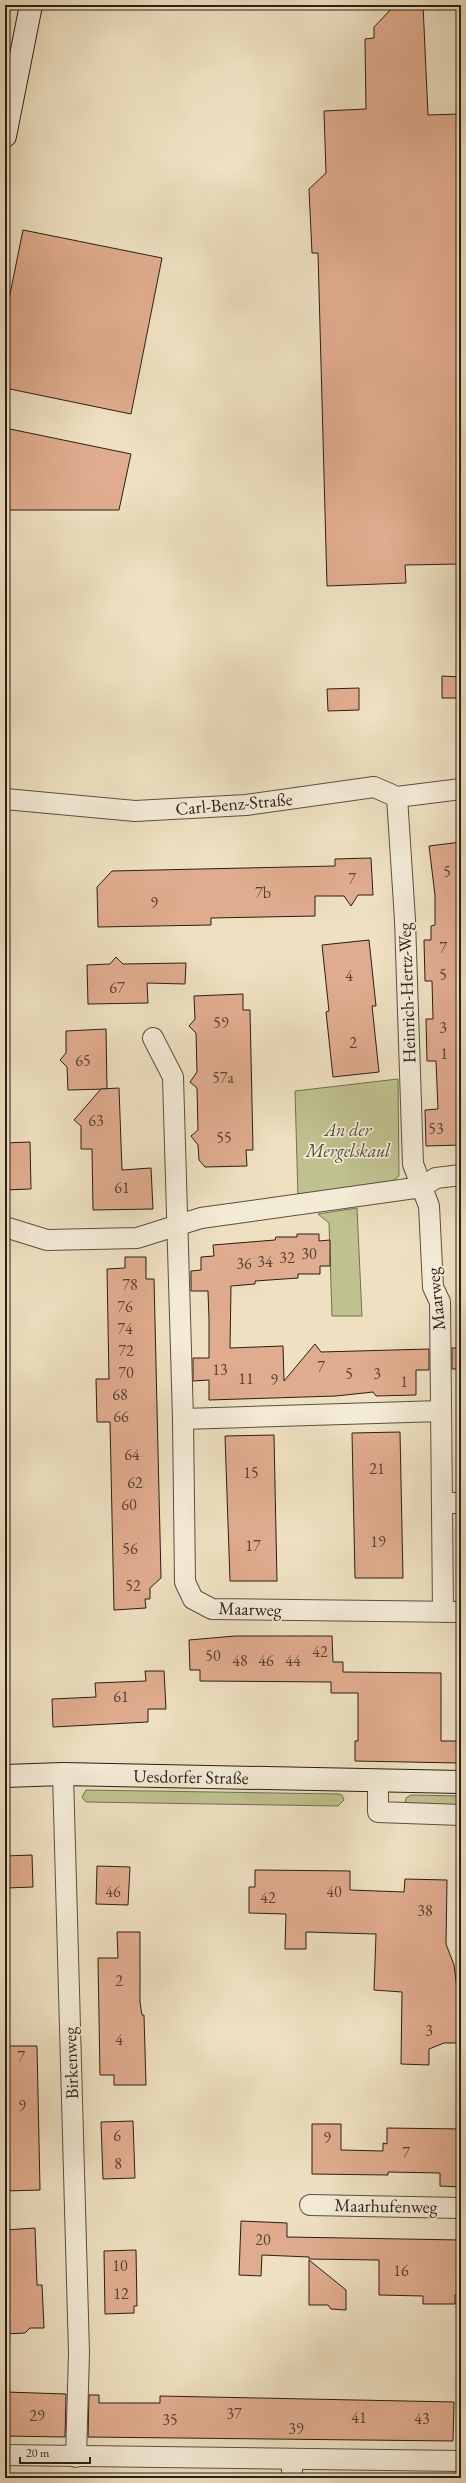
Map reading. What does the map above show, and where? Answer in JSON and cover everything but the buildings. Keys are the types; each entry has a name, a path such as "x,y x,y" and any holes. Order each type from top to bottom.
{"street":[{"path":"5,136 31,5"},
{"name":"Carl-Benz-Straße","path":"5,799 134,811 246,805 374,787 397,797"},
{"path":"397,797 461,789"},
{"name":"Heinrich-Hertz-Weg","path":"397,797 404,920 412,1164 422,1187"},
{"path":"153,1038 172,1077 178,1226"},
{"path":"5,1228 47,1240 137,1238 201,1218 422,1187 436,1178 461,1175"},
{"name":"Maarweg","path":"178,1226 183,1419 185,1582 193,1599 212,1609 452,1612 451,1503 441,1411 440,1302 433,1287 429,1206 422,1187"},
{"path":"183,1419 441,1411"},
{"name":"Uesdorfer Straße","path":"5,1776 63,1774 461,1782"},
{"name":"Birkenweg","path":"63,1774 79,2353 76,2457"},
{"path":"378,1781 378,1812 461,1814"},
{"name":"Maarhufenweg","path":"310,2205 461,2208"},
{"path":"5,2455 76,2457 292,2469 461,2461"}],"green space":[{"name":"An der Mergelskaul","path":"398,1079 399,1176 384,1188 298,1198 295,1091"},
{"path":"357,1208 362,1316 332,1316 329,1223 318,1214"},
{"path":"86,1790 338,1794 342,1795 344,1800 338,1806 86,1802 82,1797"},
{"path":"411,1795 461,1796 461,1808 405,1804 406,1798"}]}
